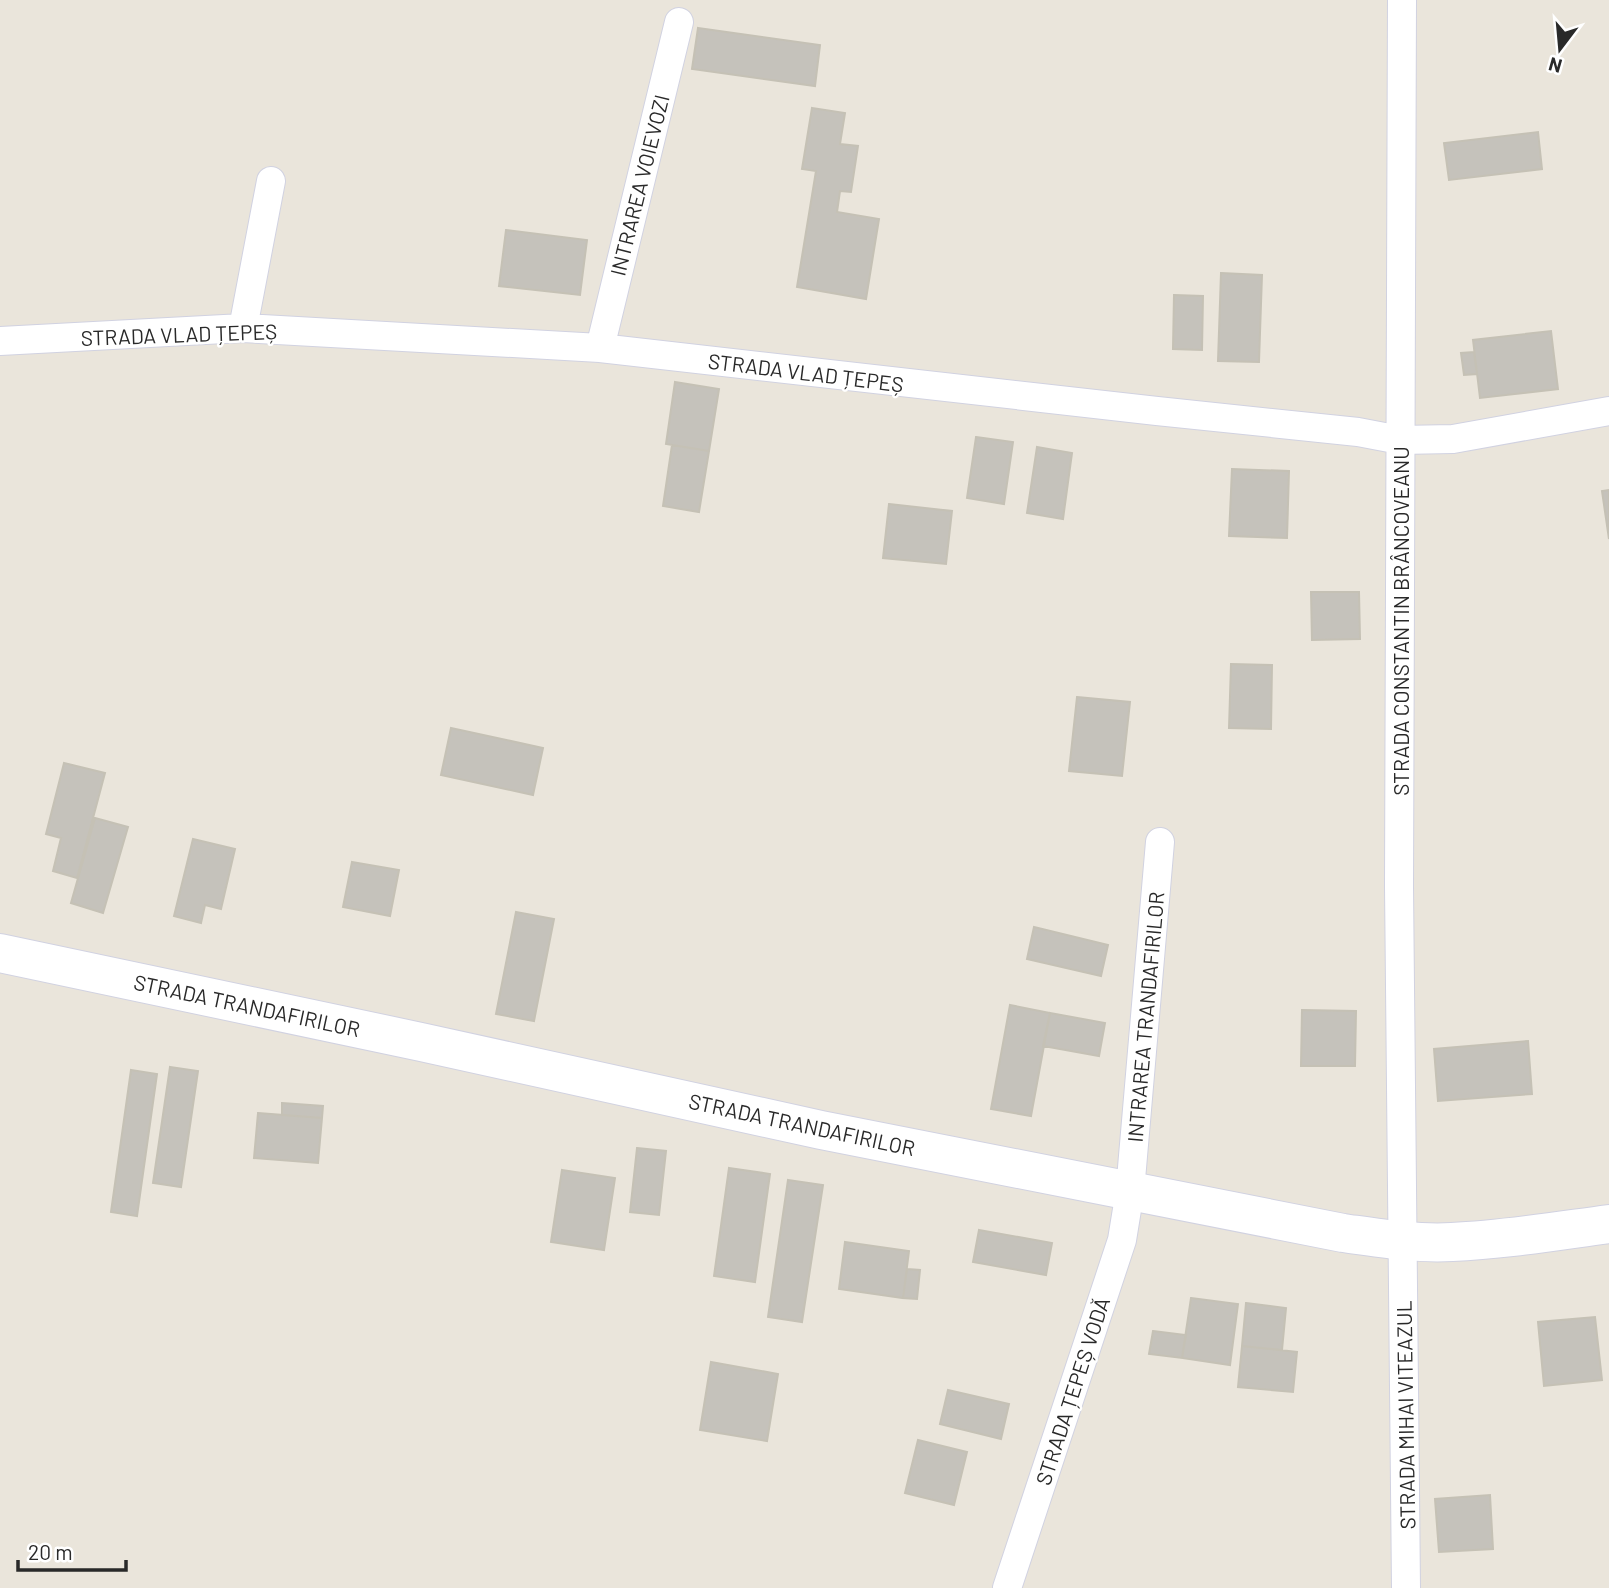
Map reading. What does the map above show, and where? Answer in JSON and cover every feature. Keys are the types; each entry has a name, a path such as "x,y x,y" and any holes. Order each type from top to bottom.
{"main road":[{"name":"STRADA TRANDAFIRILOR","path":"0,953 821,1130 1343,1233 1404,1241 1451,1242 1609,1224"}],"street":[{"name":"STRADA CONSTANTIN BRÂNCOVEANU","path":"1402,0 1399,886 1404,1241"},
{"name":"INTRAREA VOIEVOZI","path":"600,348 679,22"},
{"path":"243,328 271,181"},
{"name":"STRADA VLAD ȚEPEȘ","path":"0,341 243,328 600,348 1358,432 1400,440 1453,439 1609,411"},
{"name":"INTRAREA TRANDAFIRILOR","path":"1130,1191 1160,842"},
{"name":"STRADA ȚEPEȘ VODĂ","path":"1007,1588 1122,1240 1130,1191"},
{"name":"STRADA MIHAI VITEAZUL","path":"1404,1241 1406,1588"}],"building":[{"path":"698,28 820,45 815,86 692,69"},
{"path":"812,108 845,113 840,144 858,146 851,192 840,191 837,212 879,219 866,299 797,287 816,171 802,169"},
{"path":"1538,132 1542,169 1449,180 1444,143"},
{"path":"506,230 587,240 580,295 499,286"},
{"path":"1221,273 1262,275 1259,362 1218,361"},
{"path":"1174,295 1203,296 1202,350 1173,349"},
{"path":"1551,331 1558,389 1480,398 1473,340"},
{"path":"1474,352 1477,374 1464,375 1461,353"},
{"path":"675,382 719,389 709,451 666,444"},
{"path":"976,437 1013,442 1004,504 967,498"},
{"path":"672,445 709,451 699,512 663,506"},
{"path":"1037,447 1072,453 1063,519 1027,513"},
{"path":"1232,469 1289,471 1287,538 1229,536"},
{"path":"1609,490 1609,539 1602,491"},
{"path":"889,504 952,511 946,564 883,558"},
{"path":"1311,592 1359,592 1360,639 1312,640"},
{"path":"1231,664 1272,665 1271,729 1229,728"},
{"path":"1077,697 1130,702 1122,776 1069,771"},
{"path":"451,728 543,748 533,795 441,775"},
{"path":"64,763 105,773 77,878 53,871 61,838 46,834"},
{"path":"95,818 128,827 103,913 71,903"},
{"path":"193,839 235,849 221,909 205,905 201,923 174,916"},
{"path":"352,862 399,870 390,916 343,907"},
{"path":"516,912 554,919 534,1021 496,1014"},
{"path":"1034,927 1108,945 1101,976 1027,959"},
{"path":"1010,1005 1050,1013 1031,1116 991,1109"},
{"path":"1302,1010 1356,1011 1355,1066 1301,1066"},
{"path":"1050,1013 1105,1023 1099,1056 1043,1046"},
{"path":"1528,1041 1532,1094 1438,1101 1434,1049"},
{"path":"170,1067 198,1071 181,1187 153,1183"},
{"path":"131,1070 157,1074 137,1216 111,1212"},
{"path":"282,1103 323,1106 322,1118 282,1115"},
{"path":"258,1113 322,1118 318,1163 254,1158"},
{"path":"637,1148 666,1151 659,1215 630,1212"},
{"path":"729,1168 770,1174 755,1282 714,1276"},
{"path":"562,1170 615,1178 604,1250 551,1242"},
{"path":"788,1180 823,1185 802,1322 768,1317"},
{"path":"979,1230 1052,1243 1046,1275 973,1262"},
{"path":"845,1242 909,1251 903,1298 839,1289"},
{"path":"907,1269 920,1270 917,1299 903,1298"},
{"path":"1191,1298 1238,1304 1230,1365 1182,1358"},
{"path":"1246,1303 1286,1308 1282,1350 1242,1346"},
{"path":"1595,1317 1602,1380 1544,1386 1538,1322"},
{"path":"1153,1331 1186,1335 1182,1358 1149,1354"},
{"path":"1242,1346 1297,1352 1293,1392 1238,1387"},
{"path":"711,1362 778,1374 767,1441 700,1430"},
{"path":"948,1390 1009,1404 1001,1439 940,1424"},
{"path":"918,1440 967,1452 954,1505 905,1493"},
{"path":"1490,1495 1493,1549 1439,1552 1435,1499"}]}
